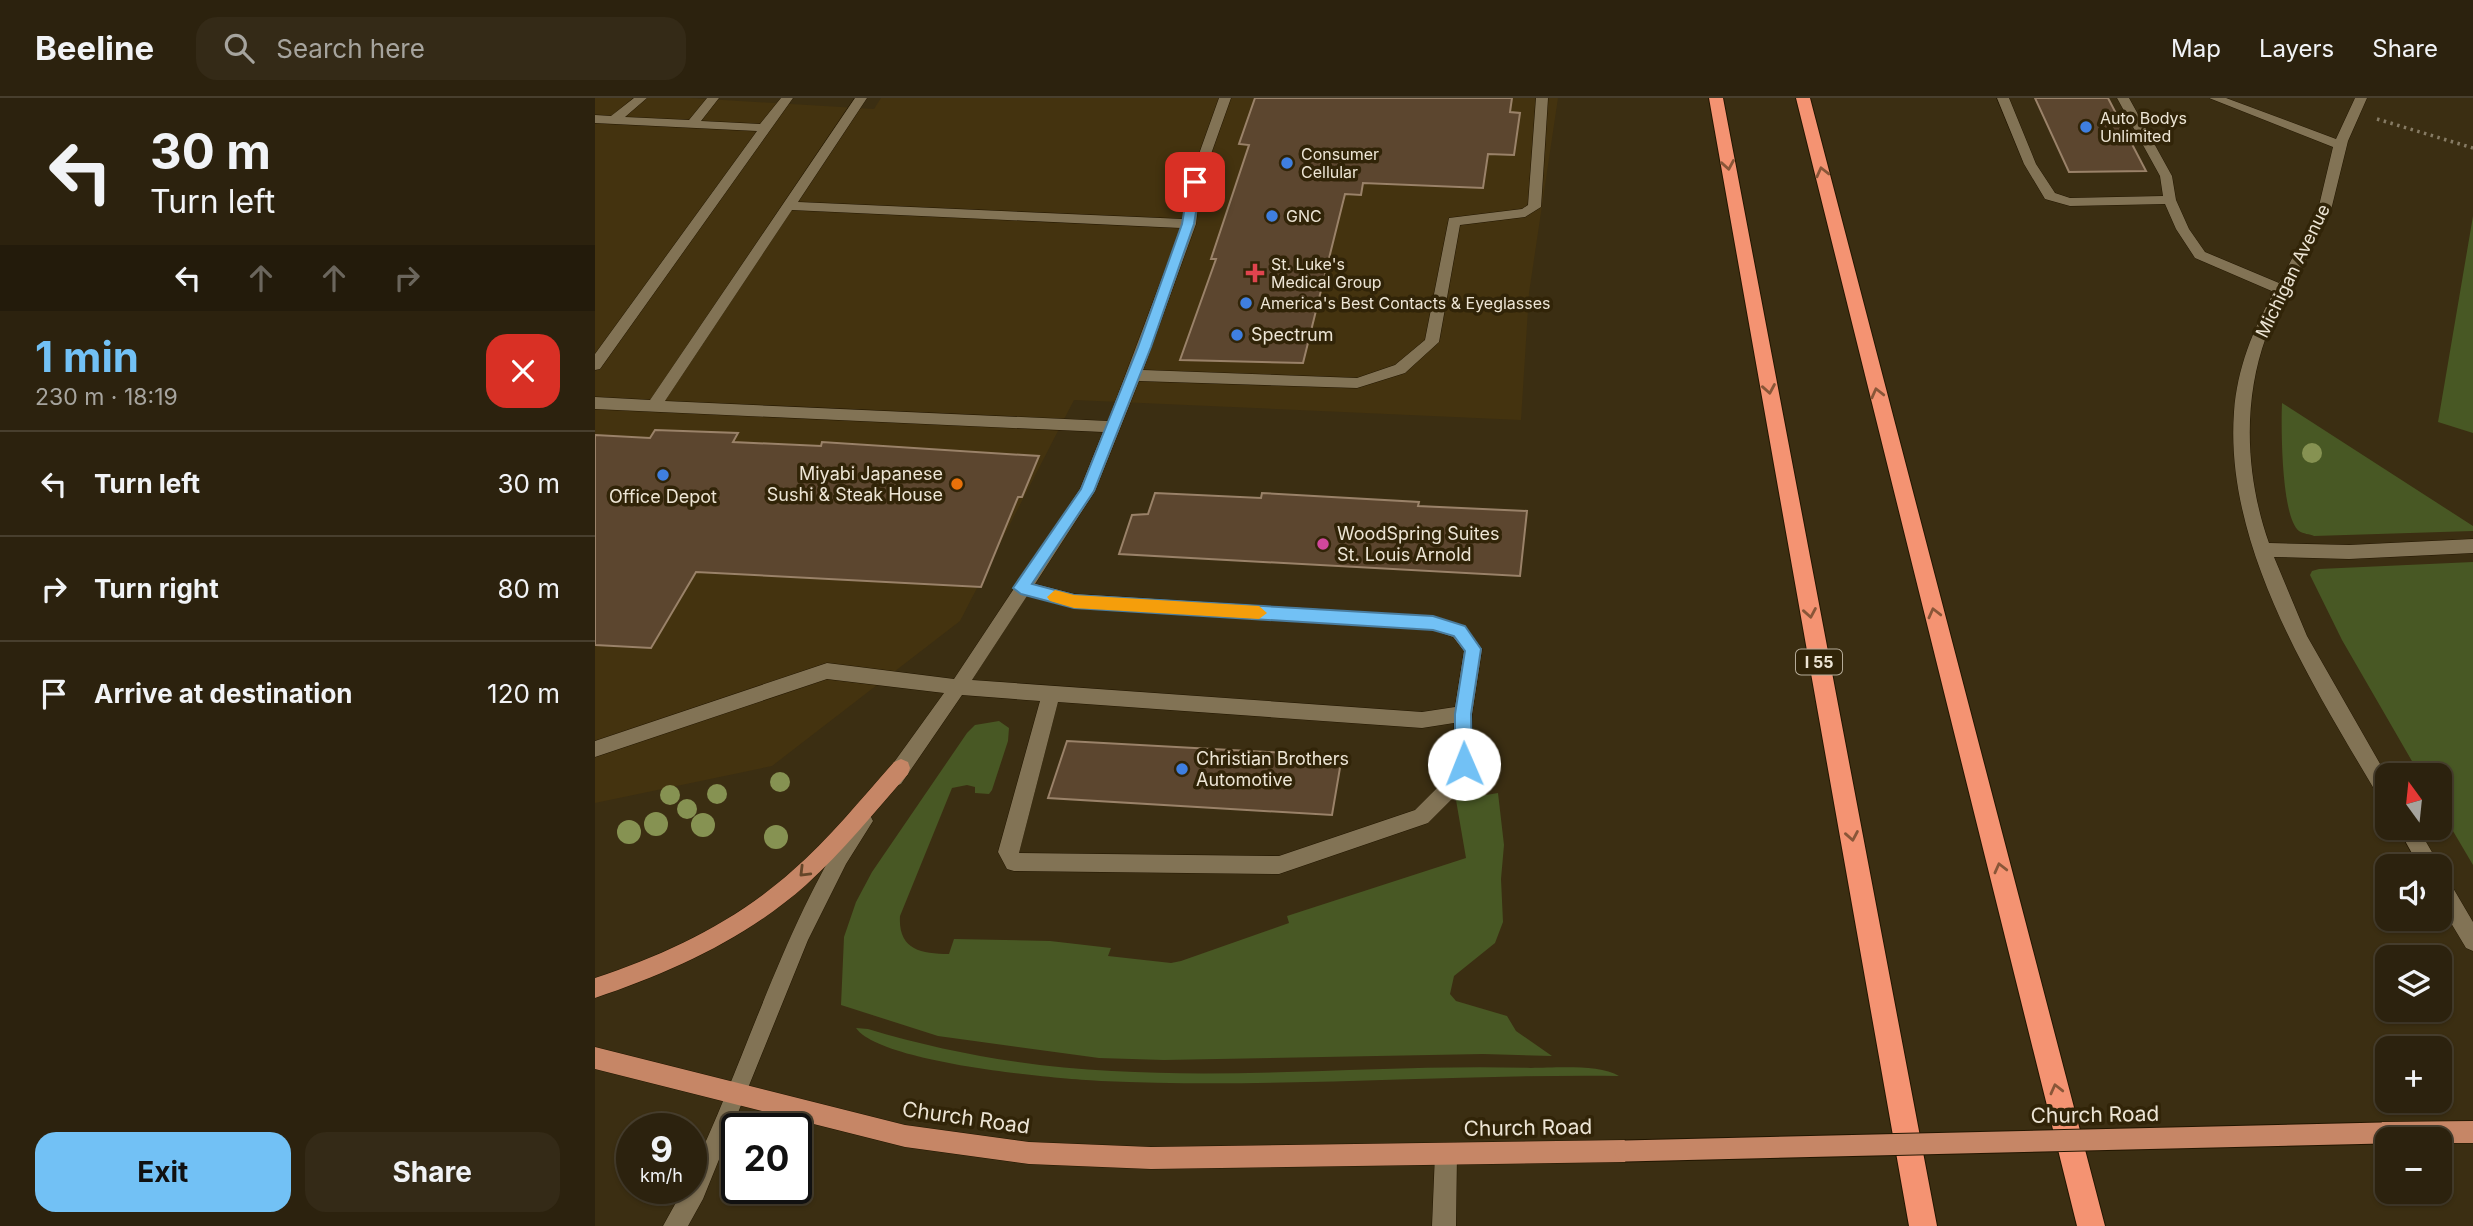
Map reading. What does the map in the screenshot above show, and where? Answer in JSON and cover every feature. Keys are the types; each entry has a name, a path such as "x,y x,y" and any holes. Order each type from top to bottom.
{"highway":[{"name":"I 55","path":"1716,98 1923,1226"},
{"path":"1803,98 2091,1226"}],"main road":[{"path":"595,988 652,969 711,942 756,912 799,878 901,768"},
{"name":"Church Road","path":"595,1058 905,1136 1029,1153 1151,1158 1625,1151 2473,1132"}],"street":[{"path":"614,120 642,98"},
{"path":"692,124 713,98"},
{"path":"763,128 787,98"},
{"path":"654,406 861,98"},
{"path":"675,1226 699,1182 737,1095 773,995 818,894 858,828 958,687 1087,491 1134,375 1188,224 1195,182 1225,98"},
{"path":"1134,375 1357,383 1400,369 1432,342 1454,221 1525,213 1534,207 1542,98"},
{"path":"2003,98 2030,164 2050,196 2070,202 2170,200"},
{"path":"2123,98 2166,176 2170,200 2183,229 2200,256 2282,290"},
{"path":"2215,98 2340,145"},
{"name":"Michigan Avenue","path":"2357,102 2340,145 2326,208 2264,325 2252,356 2243,418 2245,474 2252,513 2280,597 2301,643 2375,772"},
{"path":"595,119 763,128"},
{"path":"595,365 766,128 763,128"},
{"path":"788,206 1188,224"},
{"path":"595,403 1113,427"},
{"path":"2264,550 2349,552 2473,546"},
{"path":"1021,588 1074,601 1433,623 1459,631 1473,649 1463,714 1464,764 1450,788 1421,817 1279,865 1014,862 1008,852 1051,693"},
{"path":"595,749 827,671 958,687 1422,720 1463,714"},
{"path":"2452,905 2473,941"},
{"path":"1444,1226 1446,1154"}],"path":[{"path":"2357,102 2473,148"}],"shaded area":[{"path":"595,98 690,98 874,109 881,98 1558,98 1529,293 1521,420 1074,400 960,621 772,766 595,803"}],"green space":[{"path":"2473,216 2473,433 2438,422"},
{"path":"2282,403 2473,526 2473,531 2314,536 2299,531 2293,522 2285,490"},
{"path":"2473,562 2473,865 2452,829 2452,763 2413,763 2342,640 2310,575 2312,571"},
{"path":"999,721 1009,728 1008,741 992,790 989,794 975,793 975,787 967,785 952,788 900,916 903,936 913,947 929,953 949,954 954,939 1050,941 1111,948 1108,956 1171,963 1181,961 1289,923 1287,916 1466,858 1456,800 1498,793 1504,845 1501,879 1503,922 1495,943 1454,976 1450,994 1456,1001 1507,1016 1516,1031 1552,1056 1483,1054 1164,1060 1099,1058 938,1036 841,1005 844,937 856,902 872,872 967,733 975,725"},
{"path":"856,1028 989,1057 1112,1071 1269,1073 1564,1067 1588,1068 1619,1076 1230,1083 1101,1081 1010,1073 932,1060 898,1051 872,1040"}],"building":[{"path":"1255,98 1512,98 1510,112 1520,113 1514,155 1488,154 1483,188 1363,183 1361,195 1345,194 1303,363 1180,360 1216,259 1211,259 1249,145 1239,144"},
{"name":"Auto Bodys Unlimited","path":"2035,98 2108,98 2146,171 2069,172"},
{"path":"655,430 738,433 733,442 821,446 822,442 1039,456 1022,497 1018,497 981,587 696,572 651,648 595,645 595,435 650,438"},
{"name":"WoodSpring Suites St. Louis Arnold","path":"1155,493 1261,498 1262,493 1419,502 1418,506 1527,511 1520,576 1119,554 1132,515 1148,514"},
{"path":"1067,741 1342,756 1332,815 1048,798"}],"slow traffic":[{"path":"1055,597 1074,601 1259,613"}],"place":[{"name":"Auto Bodys Unlimited","path":"2086,127"},
{"name":"Consumer Cellular","path":"1287,163"},
{"name":"GNC","path":"1272,216"},
{"name":"St. Luke's Medical Group","path":"1255,273"},
{"name":"America's Best Contacts & Eyeglasses","path":"1246,303"},
{"name":"Spectrum","path":"1237,335"},
{"name":"Office Depot","path":"663,475"},
{"name":"Miyabi Japanese Sushi & Steak House","path":"957,484"},
{"name":"WoodSpring Suites St. Louis Arnold","path":"1323,544"},
{"name":"Christian Brothers Automotive","path":"1182,769"}],"route":[{"path":"1195,182 1188,224 1145,347 1087,491 1021,588 1074,601 1433,623 1459,631 1473,649 1463,714 1464,764"}]}
